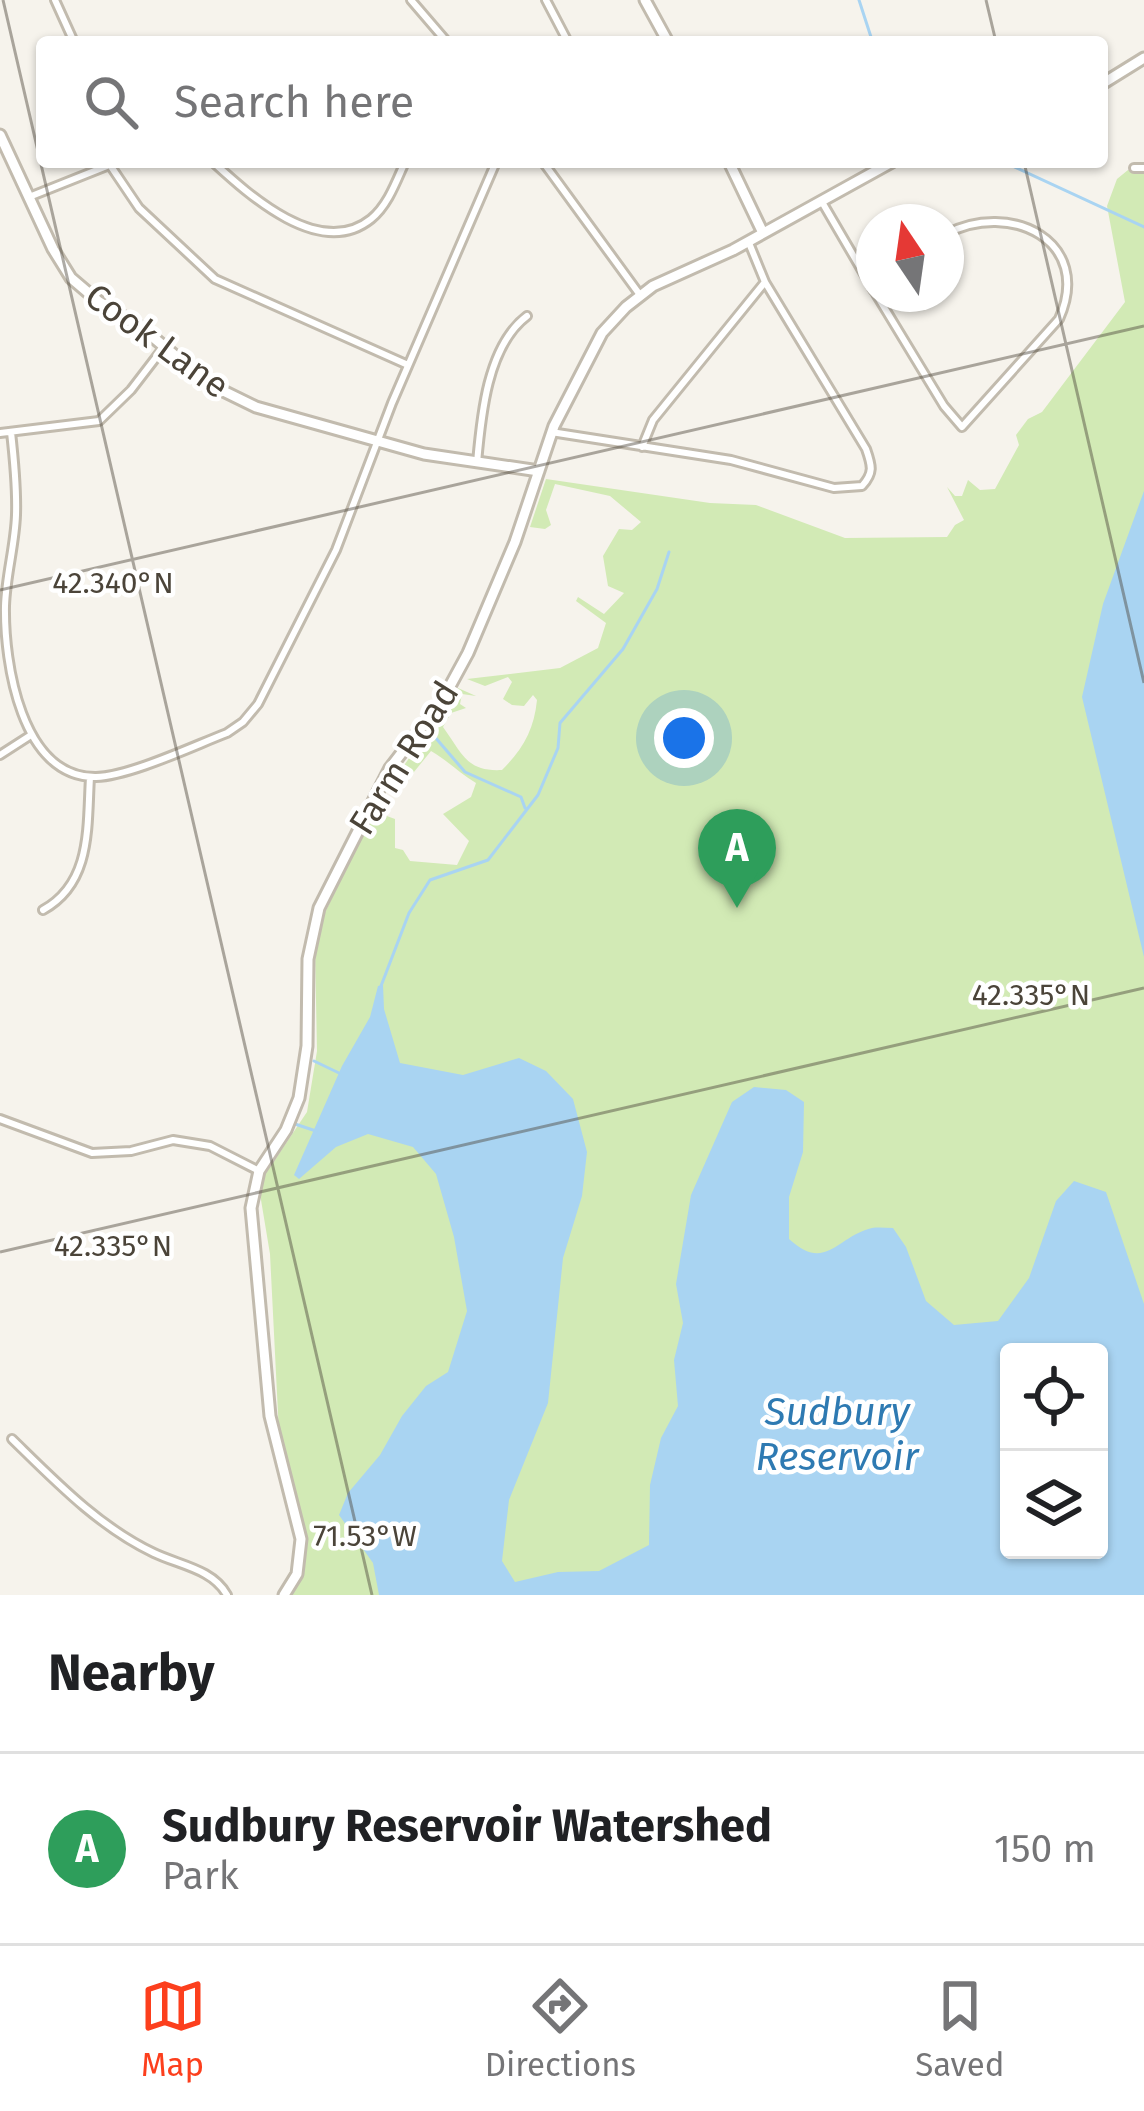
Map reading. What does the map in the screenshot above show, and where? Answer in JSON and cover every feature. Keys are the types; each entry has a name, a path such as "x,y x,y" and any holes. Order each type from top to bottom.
{"street":[{"path":"55,0 71,36"},
{"path":"411,0 442,36"},
{"path":"546,0 562,36"},
{"path":"645,0 665,36"},
{"path":"1108,80 1144,58"},
{"name":"Cook Lane","path":"0,134 71,278 209,385 240,401 376,440 477,463 538,471"},
{"path":"28,197 104,168"},
{"path":"116,168 139,208 214,279 408,365"},
{"path":"221,168 278,213 324,232 356,227 371,219 394,189 403,168"},
{"path":"11,432 16,511 6,625 17,698 31,735 61,765 90,777 124,771 227,734 249,717 336,550 376,440 493,168"},
{"path":"547,168 640,295"},
{"path":"732,168 764,233"},
{"name":"Farm Road","path":"284,1595 297,1574 302,1539 268,1399 251,1225 259,1171 286,1130 299,1098 306,1052 308,959 320,908 390,768 443,699 469,653 497,590 551,432 602,333 640,295 882,168"},
{"path":"1134,168 1144,168"},
{"path":"822,202 856,255"},
{"path":"887,312 944,406 962,427 1059,319 1068,299 1068,279 1056,248 1017,224 996,219 964,226"},
{"path":"551,432 760,466 834,488 862,486 871,476 866,449 765,282 748,242"},
{"path":"643,447 652,421 765,282"},
{"path":"477,463 485,392 510,334 526,316"},
{"path":"0,433 85,426 103,419 164,347"},
{"path":"0,754 31,735"},
{"path":"43,910 67,895 79,872 90,777"},
{"path":"0,1120 92,1153 131,1151 173,1139 210,1146 259,1171"},
{"path":"12,1439 90,1511 151,1552 213,1577 227,1595"}],"green space":[{"path":"1128,170 1144,171 1144,1595 287,1595 303,1565 298,1507 279,1433 270,1254 260,1194 264,1176 307,1112 317,1051 315,948 322,919 373,811 395,819 395,848 403,850 410,861 457,865 469,841 443,814 471,797 476,783 431,751 405,783 398,774 458,688 476,696 462,694 460,704 466,708 451,713 443,727 473,764 502,770 526,738 537,700 533,695 524,706 503,699 512,682 508,677 485,686 467,679 560,668 598,648 606,623 576,601 578,597 604,614 624,593 608,586 603,556 619,529 632,530 641,522 610,496 555,484 546,510 551,525 530,527 546,479 710,503 756,505 845,538 947,537 964,520 947,487 955,496 962,496 968,480 980,490 995,489 1019,445 1016,435 1028,419 1042,412 1125,302 1107,206 1117,179"}],"water":[{"path":"1144,491 1144,957 1082,697 1103,604"},
{"name":"Sudbury Reservoir","path":"383,985 384,1009 400,1063 463,1075 519,1058 546,1071 573,1099 587,1152 582,1196 563,1258 548,1403 509,1500 502,1561 515,1582 558,1572 599,1571 649,1545 650,1485 661,1438 678,1406 674,1360 683,1323 676,1284 691,1195 732,1102 754,1087 786,1090 804,1102 803,1152 789,1197 789,1239 802,1249 822,1253 860,1232 893,1228 906,1247 926,1301 954,1325 998,1321 1029,1278 1056,1201 1074,1181 1106,1192 1144,1304 1144,1595 379,1595 373,1563 339,1515 348,1493 380,1455 402,1416 426,1386 448,1372 467,1311 454,1237 436,1174 413,1147 368,1134 336,1147 299,1179 294,1175 342,1066 370,1017 378,986"}],"waterway":[{"path":"859,0 871,36"},
{"path":"1017,168 1144,227"},
{"path":"381,986 409,913 430,880 488,860 538,795 558,748 560,723 623,649 657,589 669,552"},
{"path":"428,729 465,772 521,797 525,808"},
{"path":"314,1061 339,1073"},
{"path":"295,1124 316,1131"}],"place":[{"name":"Sudbury Reservoir Watershed","path":"737,908"}]}
